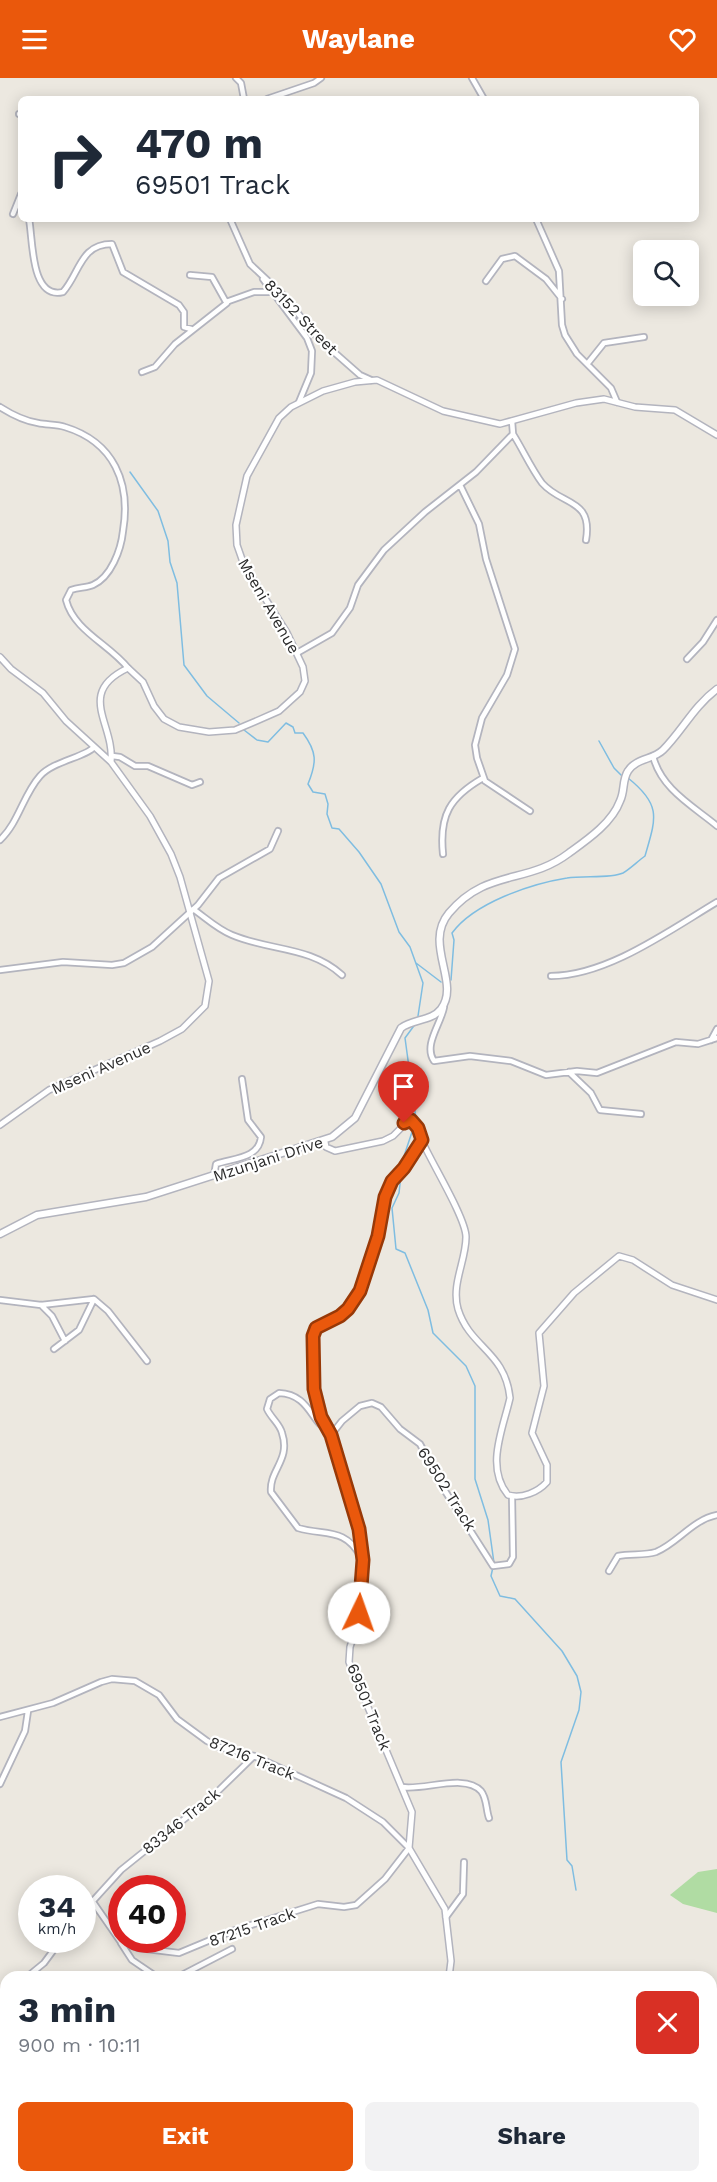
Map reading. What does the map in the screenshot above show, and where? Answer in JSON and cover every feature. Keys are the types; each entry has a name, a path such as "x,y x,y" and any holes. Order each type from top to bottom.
{"main road":[{"path":"444,1005 446,984 438,937 442,923 448,914 460,901 482,885 534,872 567,855 612,815 621,800 625,777 631,767 664,749 692,712 717,689"},
{"name":"Mzunjani Drive","path":"0,1234 37,1215 126,1202 325,1142 355,1118 401,1029 413,1020 434,1015 444,1005"}],"street":[{"path":"236,78 241,83 243,96"},
{"path":"276,96 315,83 321,78"},
{"path":"472,78 482,96"},
{"path":"13,214 18,202"},
{"path":"29,222 36,271 44,286 59,293 64,291 86,253 100,246 112,244 120,269 179,305 184,312 184,327 191,329"},
{"name":"83152 Street","path":"231,222 246,258 307,338 312,351 311,373 299,402"},
{"path":"537,222 559,271 562,299 561,320 565,335 577,354 611,388 617,402"},
{"path":"486,281 502,259 512,255 546,279 562,299"},
{"path":"190,275 212,277 223,300 227,303"},
{"name":"83152 Street","path":"260,275 283,295 318,338 360,375 371,380"},
{"path":"142,372 155,367 191,329 227,303 254,292 272,292"},
{"path":"588,363 604,343 644,337"},
{"path":"371,380 388,384 429,406 454,415 500,424 590,399 604,399 635,407 675,410 717,435"},
{"name":"Mseni Avenue","path":"0,1125 49,1090 170,1036 200,1014 206,1006 209,981 192,910 171,854 145,808 111,759 101,712 103,692 112,676 128,668 143,682 154,706 164,719 179,727 222,732 235,730 279,711 298,696 304,685 305,675 297,653 252,582 240,555 236,535 240,498 247,476 279,418 299,402 341,386 371,380"},
{"path":"0,408 30,421 62,426 86,436 110,457 118,468 122,479 124,520 116,557 104,579 89,587 71,590 66,600 73,620 110,647 128,668"},
{"path":"513,421 513,434 545,486 575,504 585,514 588,524 586,540"},
{"path":"297,653 333,633 345,617 357,585 377,558 425,512 502,448 513,434"},
{"path":"460,485 479,524 486,559 515,649 507,675 478,727 475,745 483,778 530,811"},
{"path":"687,658 703,642 717,620"},
{"path":"0,657 11,669 43,693 66,721 94,747 111,759 120,757 135,766 148,766 192,785 200,782"},
{"path":"0,840 14,824 41,774 71,757 91,751 94,747"},
{"path":"654,756 656,766 668,786 717,826"},
{"path":"443,854 442,830 448,809 462,791 483,778"},
{"path":"0,970 63,962 119,965 152,947 192,910 219,878 270,849 278,831"},
{"path":"551,976 568,976 620,959 717,902"},
{"path":"192,910 232,936 309,954 333,966 342,975"},
{"path":"444,1005 429,1052 434,1061 470,1056 512,1061 546,1075 603,1072 676,1042 698,1044 714,1039 717,1029"},
{"path":"569,1072 591,1093 600,1110 641,1114"},
{"path":"214,1176 216,1164 254,1153 260,1145 261,1137 248,1120 242,1079"},
{"path":"325,1142 326,1147 335,1151 382,1141 393,1136 404,1123 411,1120 418,1128 466,1229 465,1252 456,1288 457,1306 470,1334 500,1364 509,1390 510,1398 498,1444 497,1461 503,1487 512,1496 536,1491 547,1482 548,1465 533,1438 532,1428 544,1386 538,1337 543,1325 574,1293 619,1256 633,1260 672,1286 717,1300"},
{"name":"69501 Track","path":"409,1848 413,1817 349,1662 350,1647 359,1619 363,1560 352,1499 331,1435 321,1417 314,1389 314,1331 340,1316 360,1291 378,1236 385,1197 392,1181 410,1161 422,1140"},
{"path":"54,1349 83,1324 94,1299"},
{"path":"0,1300 41,1305 94,1299 108,1311 147,1361"},
{"path":"41,1305 52,1316 65,1341"},
{"path":"328,1428 322,1426 308,1406 296,1396 279,1393 270,1399 267,1409 282,1431 285,1451 272,1480 271,1492 298,1528 333,1533 350,1540 363,1560"},
{"name":"69502 Track","path":"331,1435 342,1421 360,1406 372,1403 381,1407 400,1430 420,1444 445,1491 480,1542 493,1566 502,1567 512,1561 514,1552 512,1496"},
{"path":"609,1571 618,1556 655,1552 686,1530 717,1515"},
{"name":"87216 Track","path":"0,1717 68,1698 112,1678 135,1681 159,1695 177,1719 207,1741 219,1747 254,1756 363,1808 383,1822 409,1848 441,1900 446,1917 452,1961 451,1971"},
{"path":"0,1784 24,1731 28,1711"},
{"name":"83346 Track","path":"96,1899 121,1870 213,1796 254,1756"},
{"path":"402,1787 454,1783 472,1785 484,1797 489,1818"},
{"name":"87215 Track","path":"186,1950 232,1931 318,1904 351,1906 368,1896 404,1858 409,1848"},
{"path":"446,1917 463,1894 464,1862"},
{"path":"96,1906 108,1924"},
{"path":"190,1971 232,1949"},
{"path":"34,1971 51,1953"},
{"path":"128,1953 132,1960 147,1971"}],"green space":[{"path":"717,1869 717,1913 683,1904 670,1895 698,1872"}],"waterway":[{"path":"130,472 158,511 168,541 170,562 177,583 184,665 207,696 239,723"},
{"path":"244,730 257,740 268,742 286,723 293,727 295,733 303,733 308,740 314,757 308,784 313,792 325,794 328,804 327,814 332,828 339,829 359,852 381,884 399,932 410,947 423,983 418,1016"},
{"path":"599,741 614,768 621,775"},
{"path":"451,980 454,940 452,933 462,922 488,904 520,890 552,881 617,875 645,856 652,832 653,813 647,796 628,778"},
{"path":"416,963 441,982"},
{"path":"416,1023 405,1038 416,1119"},
{"path":"400,1168 414,1126"},
{"path":"401,1175 399,1193 392,1208 396,1249 405,1253 428,1310 433,1333 466,1366 475,1386 475,1479 488,1520 494,1563"},
{"path":"493,1567 491,1576 500,1596 515,1599 562,1651 577,1676 581,1692 579,1710 561,1762 567,1860 572,1866 576,1890"}],"route":[{"path":"359,1613 363,1560 359,1529 352,1499 335,1454 331,1435 317,1405 312,1377 313,1336 316,1328 327,1324 348,1309 360,1291 381,1225 385,1197 392,1181 416,1153 422,1140 413,1120 404,1123"}]}
